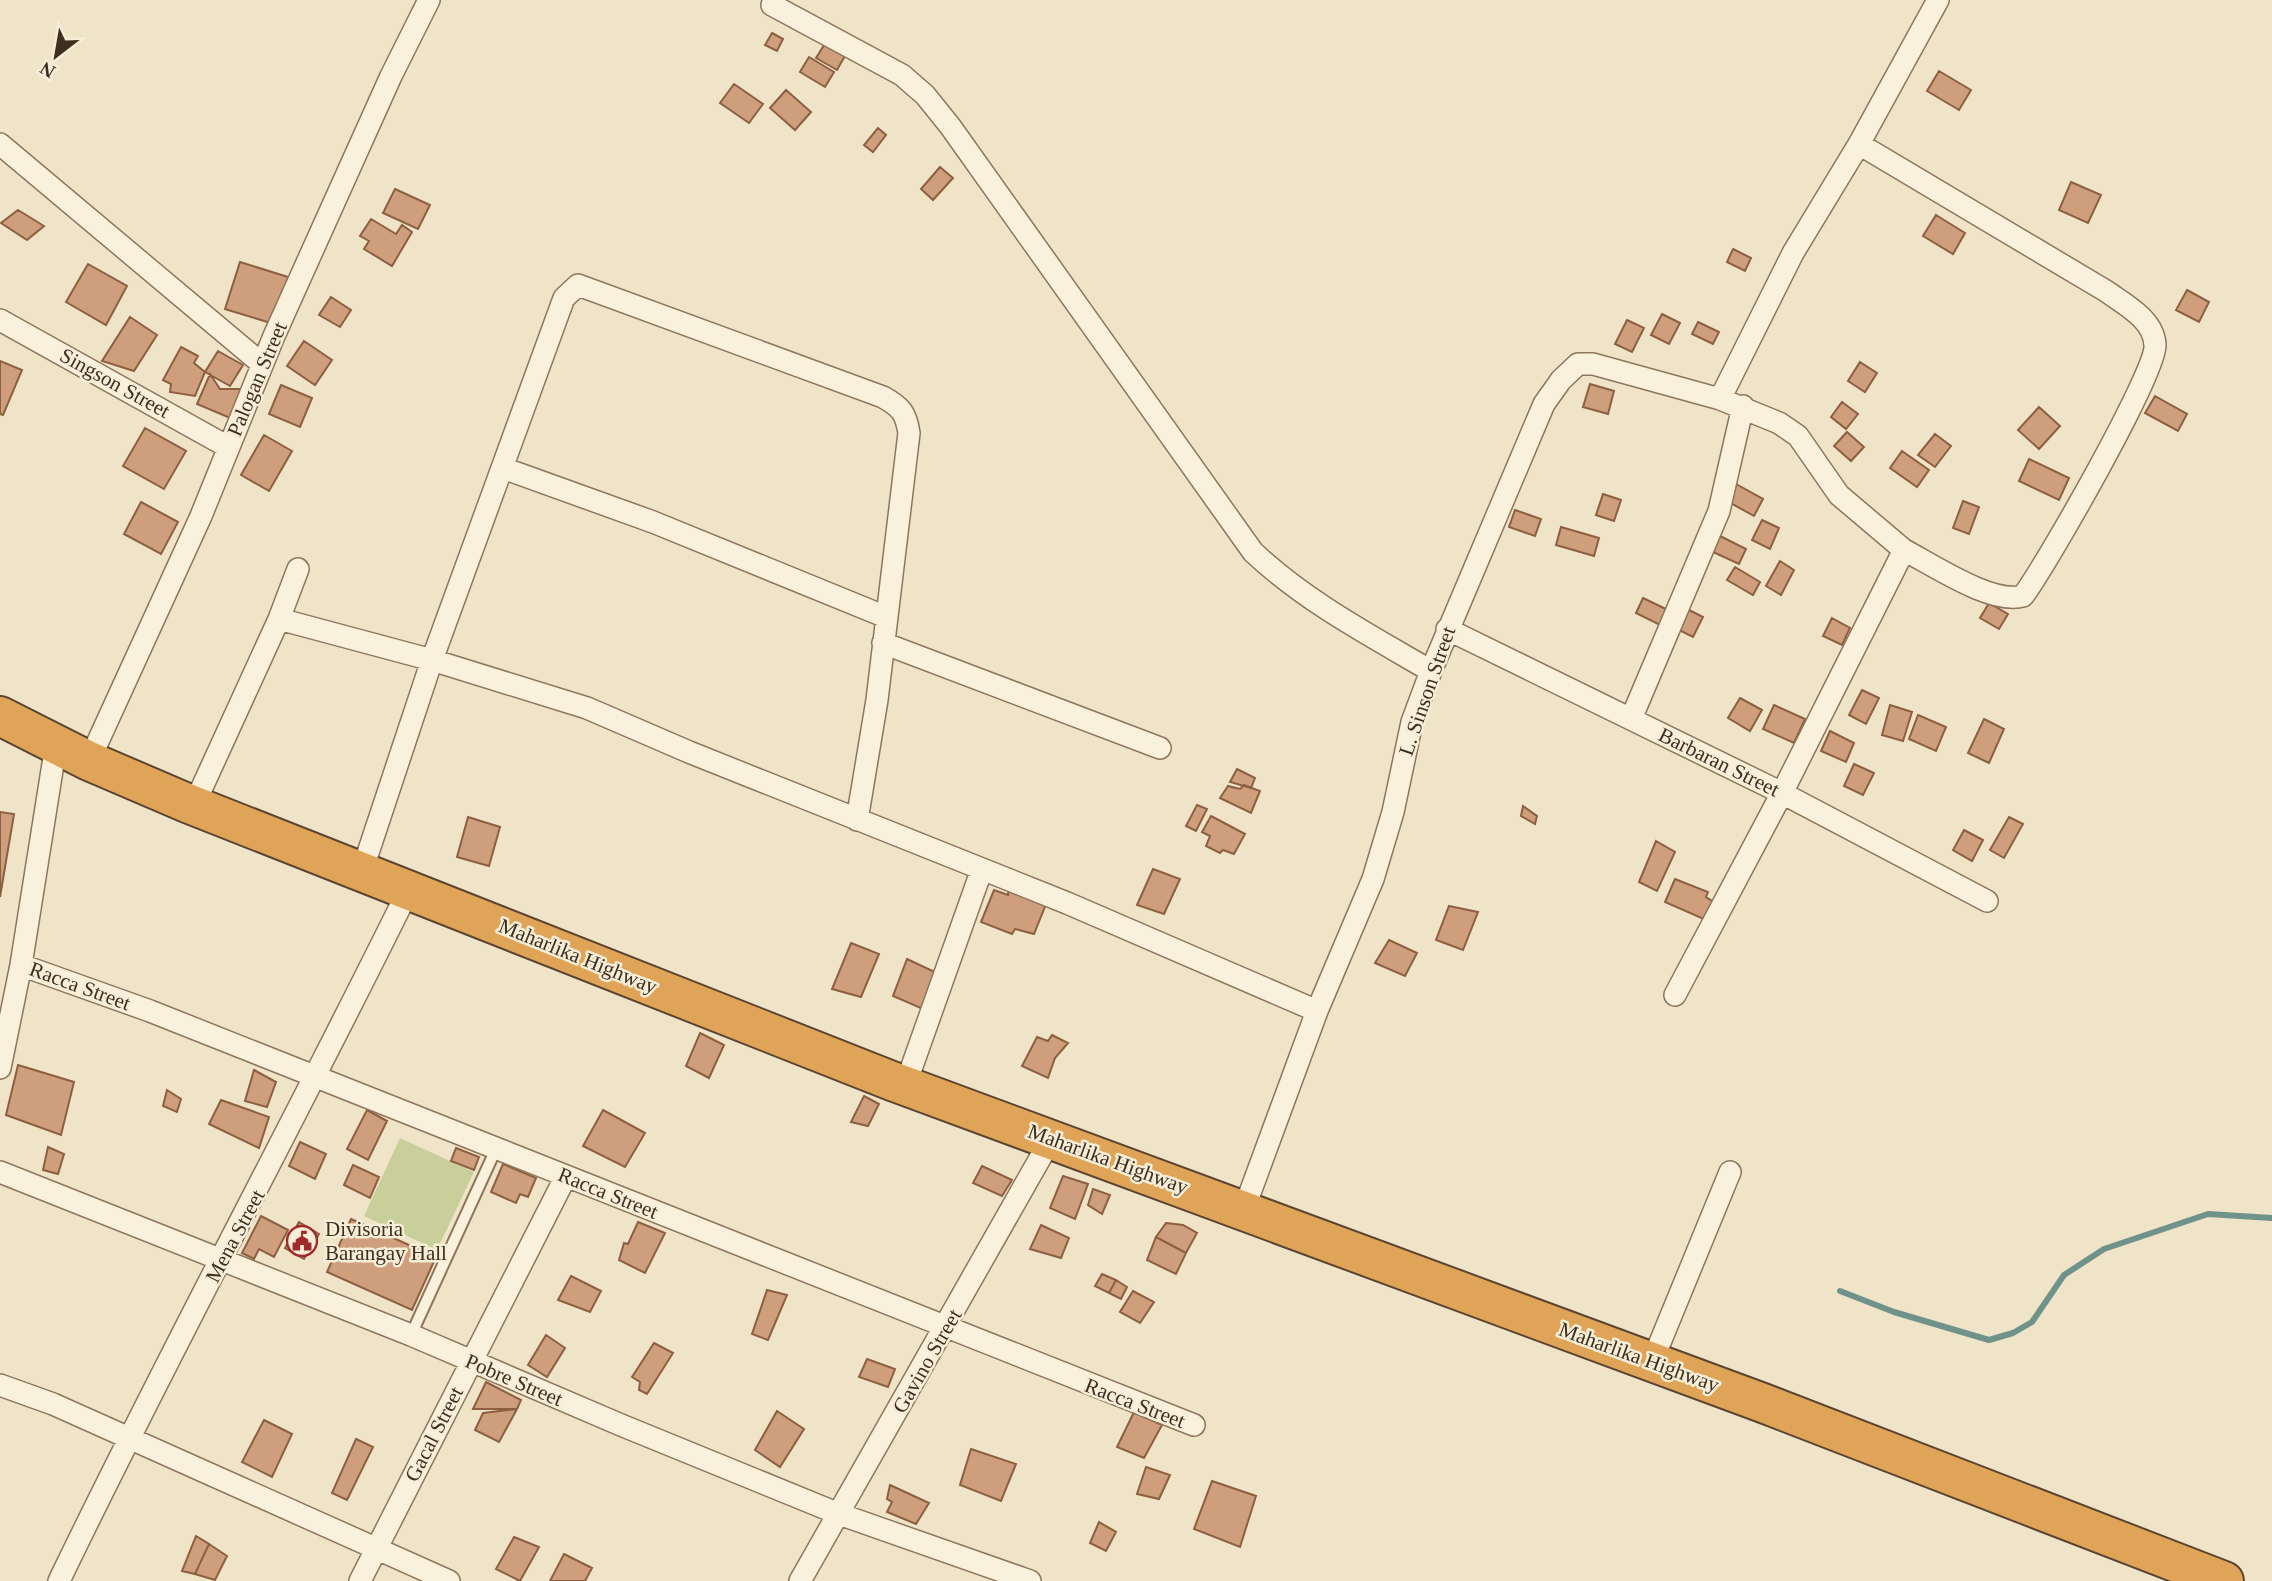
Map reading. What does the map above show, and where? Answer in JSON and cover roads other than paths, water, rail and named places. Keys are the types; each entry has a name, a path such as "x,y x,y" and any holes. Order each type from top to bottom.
{"highway":[{"name":"Maharlika Highway","path":"0,716 73,753 194,805 905,1086 1244,1209 2224,1581"}],"street":[{"name":"Palogan Street","path":"0,1068 21,965 73,753 201,516 262,364 391,76 429,0"},
{"path":"1859,144 2106,291 2139,315 2150,329 2155,345 2140,392 2023,596 2012,599 1998,596 1904,550 1839,495 1798,436 1779,423 1744,406 1720,399 1793,253 1859,144 1938,0"},
{"path":"772,5 877,60 919,89 950,126 1253,552 1277,574 1316,602 1430,671"},
{"path":"0,144 262,364"},
{"path":"362,871 432,660 564,298 578,285 883,397 899,406 906,415 909,433 877,700 857,820"},
{"name":"Singson Street","path":"0,320 228,447"},
{"name":"L. Sinson Street","path":"1244,1209 1317,1011 1373,880 1393,812 1412,722 1430,671 1544,404 1561,380 1578,364 1593,365 1720,399"},
{"path":"1631,719 1719,510 1744,406"},
{"path":"503,468 653,522 886,617"},
{"path":"1675,995 1782,793 1904,550"},
{"path":"194,805 279,619 298,569"},
{"path":"279,619 432,660 587,708 982,869 1317,1011"},
{"name":"Barbaran Street","path":"1447,629 1782,793 1987,901"},
{"path":"883,643 1160,748"},
{"path":"905,1086 982,869"},
{"name":"Mena Street","path":"59,1581 127,1438 317,1077 409,889"},
{"name":"Racca Street","path":"21,965 317,1077 1194,1425"},
{"name":"Gavino Street","path":"800,1581 1052,1139"},
{"name":"Pobre Street","path":"0,1172 411,1335 839,1514 1030,1581"},
{"path":"1651,1362 1730,1172"},
{"name":"Gacal Street","path":"360,1581 566,1176"},
{"path":"0,1385 53,1405 376,1551 449,1581"}],"lane":[{"path":"411,1335 496,1149"}],"waterway":[{"path":"1840,1291 1894,1312 1989,1340 2013,1333 2032,1322 2064,1275 2104,1249 2208,1214 2272,1218"}],"place":[{"name":"Divisoria Barangay Hall","path":"302,1241"}]}
